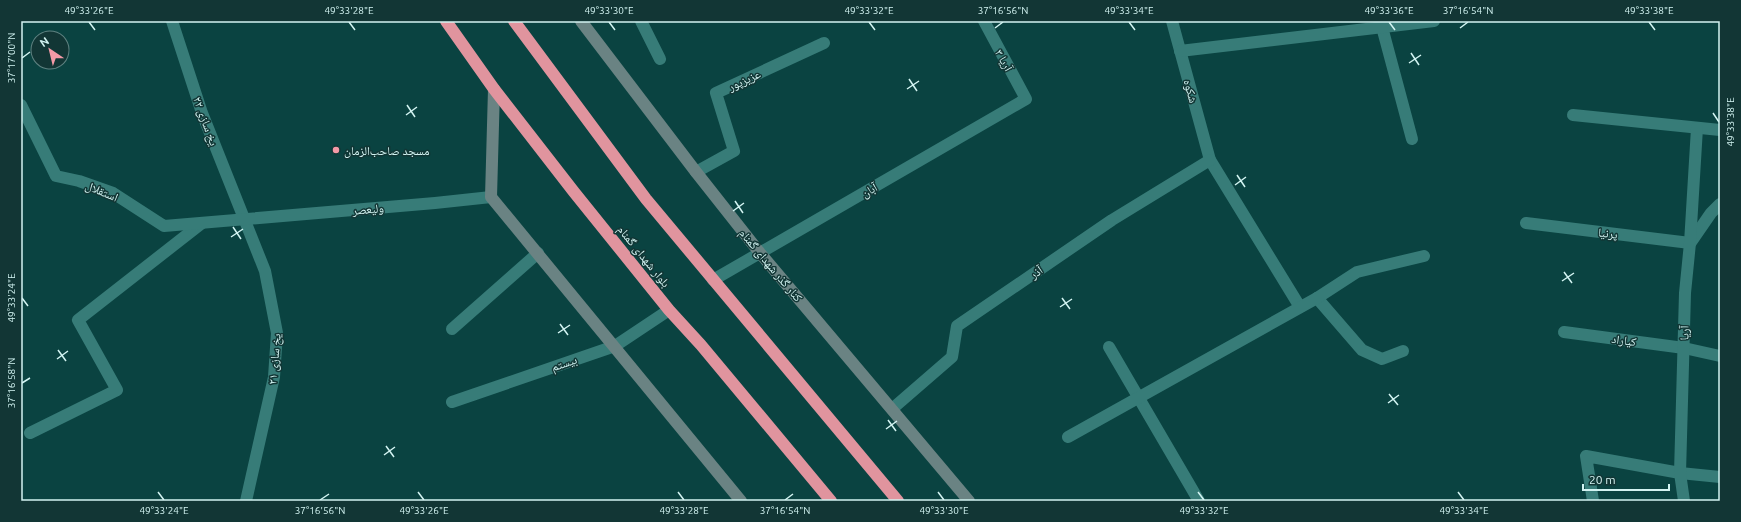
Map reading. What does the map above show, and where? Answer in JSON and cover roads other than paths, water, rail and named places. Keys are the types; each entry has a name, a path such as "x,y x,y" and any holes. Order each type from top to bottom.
{"highway":[{"name":"بلوار شهدای گمنام","path":"446,21 494,89 669,310 701,345 831,501"},
{"path":"514,21 646,199 898,501"}],"street":[{"name":"یخ سازی ۲۲","path":"172,21 202,113 244,220"},
{"name":"کنار گذر شهدای گمنام","path":"581,21 760,253 969,501"},
{"path":"642,21 660,59"},
{"name":"آریا ۳","path":"984,21 1026,99"},
{"name":"شکوه","path":"1172,21 1210,160 1300,308"},
{"path":"1180,51 1434,21"},
{"path":"1382,27 1412,139"},
{"name":"عزیزپور","path":"696,172 734,151 716,93 824,42"},
{"path":"494,89 491,197 742,501"},
{"name":"آبان","path":"713,280 1026,99"},
{"name":"استقلال","path":"21,105 56,176 79,181 114,193 164,226 244,220"},
{"path":"1573,115 1720,130"},
{"path":"1690,243 1697,128"},
{"name":"آذر","path":"892,410 952,357 957,326 1112,220 1210,160"},
{"name":"ولیعصر","path":"244,220 491,197"},
{"name":"آریا","path":"1680,472 1685,293 1690,243 1711,213 1720,204"},
{"name":"یخ سازی ۲۱","path":"244,220 265,272 278,333 274,377 246,501"},
{"path":"30,433 117,390 78,320 202,223"},
{"name":"پرنیا","path":"1526,223 1690,243"},
{"path":"452,329 538,254"},
{"path":"1068,437 1300,308 1357,272 1424,256"},
{"path":"1317,298 1362,350 1382,359 1403,351"},
{"name":"بیستم","path":"452,402 615,346 669,310"},
{"name":"کیاراد","path":"1564,332 1684,348 1720,356"},
{"path":"1110,347 1199,501"},
{"path":"1593,501 1586,456 1680,472 1720,477"},
{"path":"1680,472 1684,501"}],"place":[{"name":"مسجد صاحب‌الزمان","path":"336,150"}]}
